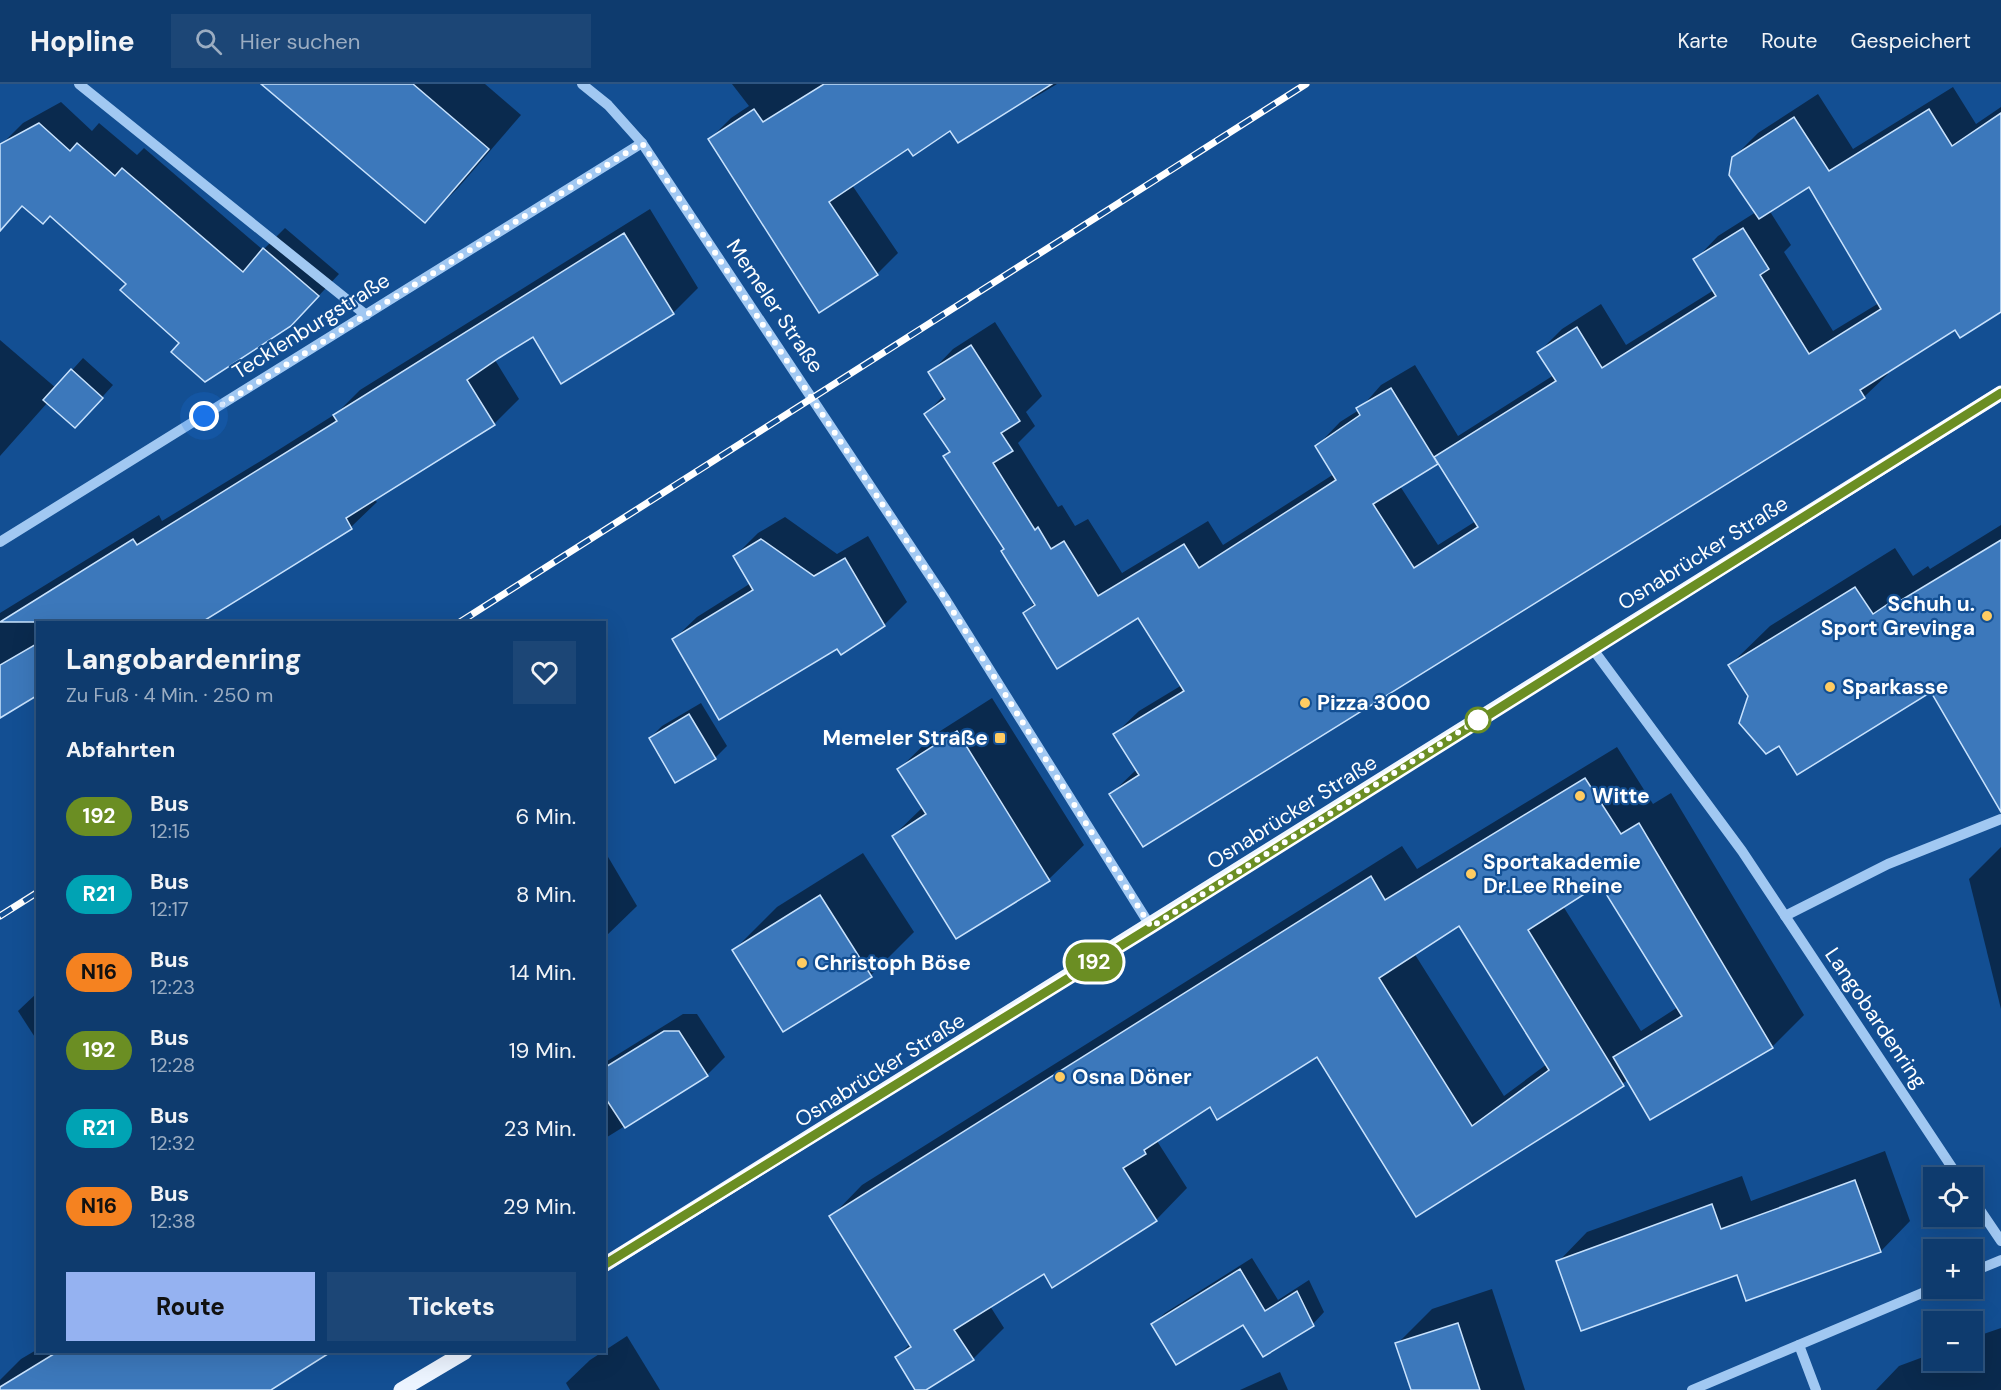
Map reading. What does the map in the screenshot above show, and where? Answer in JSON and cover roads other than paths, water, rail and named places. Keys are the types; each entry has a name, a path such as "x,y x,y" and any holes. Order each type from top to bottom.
{"main road":[{"name":"Osnabrücker Straße","path":"606,1264 1151,927 2001,393"},
{"path":"401,1390 463,1353"}],"street":[{"path":"79,84 366,315"},
{"name":"Memeler Straße","path":"582,84 608,105 642,143 944,597 1151,927"},
{"name":"Tecklenburgstraße","path":"0,543 642,143"},
{"name":"Langobardenring","path":"1592,648 1742,852 1952,1167"},
{"path":"1785,916 1888,864 2001,819"},
{"path":"1983,1214 2001,1241"},
{"path":"1983,1267 2001,1260"},
{"path":"1692,1390 1923,1293"},
{"path":"1799,1346 1816,1390"}],"railway":[{"path":"462,621 1306,84"},
{"path":"0,916 36,893"}],"place":[{"name":"Schuh u. Sport Grevinga","path":"1987,616"},
{"name":"Sparkasse","path":"1830,687"},
{"name":"Pizza 3000","path":"1305,703"},
{"name":"Memeler Straße","path":"1000,738"},
{"name":"Witte","path":"1580,796"},
{"name":"Sportakademie Dr.Lee Rheine","path":"1471,874"},
{"name":"Christoph Böse","path":"802,963"},
{"name":"Osna Döner","path":"1060,1077"}]}
